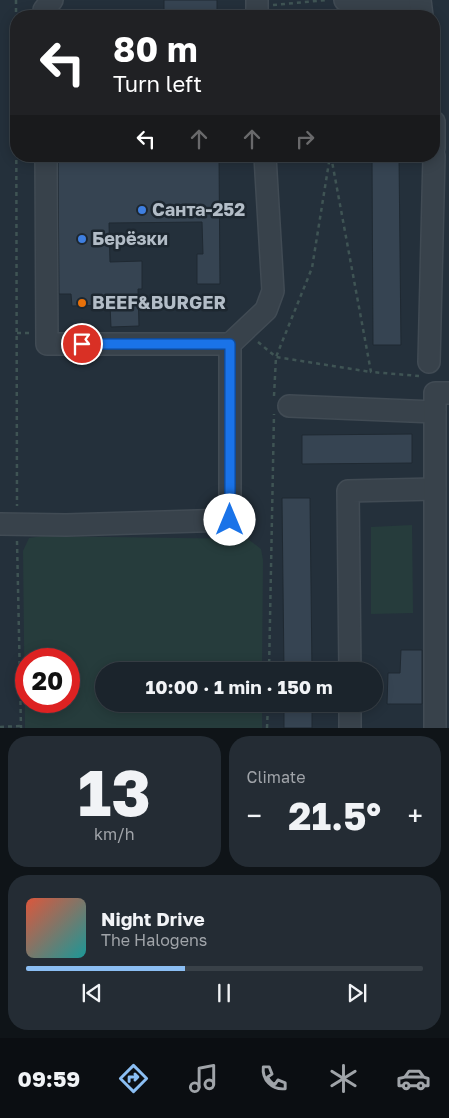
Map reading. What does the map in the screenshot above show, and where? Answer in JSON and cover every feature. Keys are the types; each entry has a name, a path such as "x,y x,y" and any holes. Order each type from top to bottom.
{"street":[{"path":"44,10 52,0"},
{"path":"345,0 355,3 407,0"},
{"path":"46,162 47,344 238,338"},
{"path":"8,524 66,525 230,520 238,338 266,310 273,291 265,162"},
{"path":"429,362 434,162"},
{"path":"279,402 439,400 435,489 442,671 435,728"},
{"path":"350,662 348,491 435,489"},
{"path":"350,712 350,728"}],"path":[{"path":"257,8 328,0"},
{"path":"0,727 21,727 8,524 14,162"},
{"path":"269,662 279,402 276,357 312,268 330,162"},
{"path":"332,162 371,372"},
{"path":"238,338 276,357 371,372 431,378 429,362"},
{"path":"267,728 268,712"}],"green space":[{"path":"412,525 413,613 371,614 371,527"},
{"path":"42,536 248,539 261,549 263,560 262,662 95,662 95,712 262,712 262,728 25,728 25,713 80,713 80,648 24,648 23,551 29,538"}],"building":[{"path":"164,0 217,0 217,10 164,10"},
{"name":"Берёзки","path":"58,162 219,162 220,284 197,284 197,254 203,254 202,222 109,223 110,262 142,261 142,289 138,289 139,326 111,327 110,305 72,306 71,294 59,294"},
{"path":"372,162 399,162 401,345 373,345"},
{"path":"412,434 412,463 302,464 302,435"},
{"path":"282,498 310,498 312,662 284,662"},
{"path":"401,650 422,650 422,704 387,704 388,673 400,673"},
{"path":"284,712 312,712 312,728 284,728"}],"place":[{"name":"Санта-252","path":"142,210"},
{"name":"Берёзки","path":"82,239"},
{"name":"BEEF&BURGER","path":"82,303"}],"route":[{"path":"82,344 230,344 230,520"}]}
